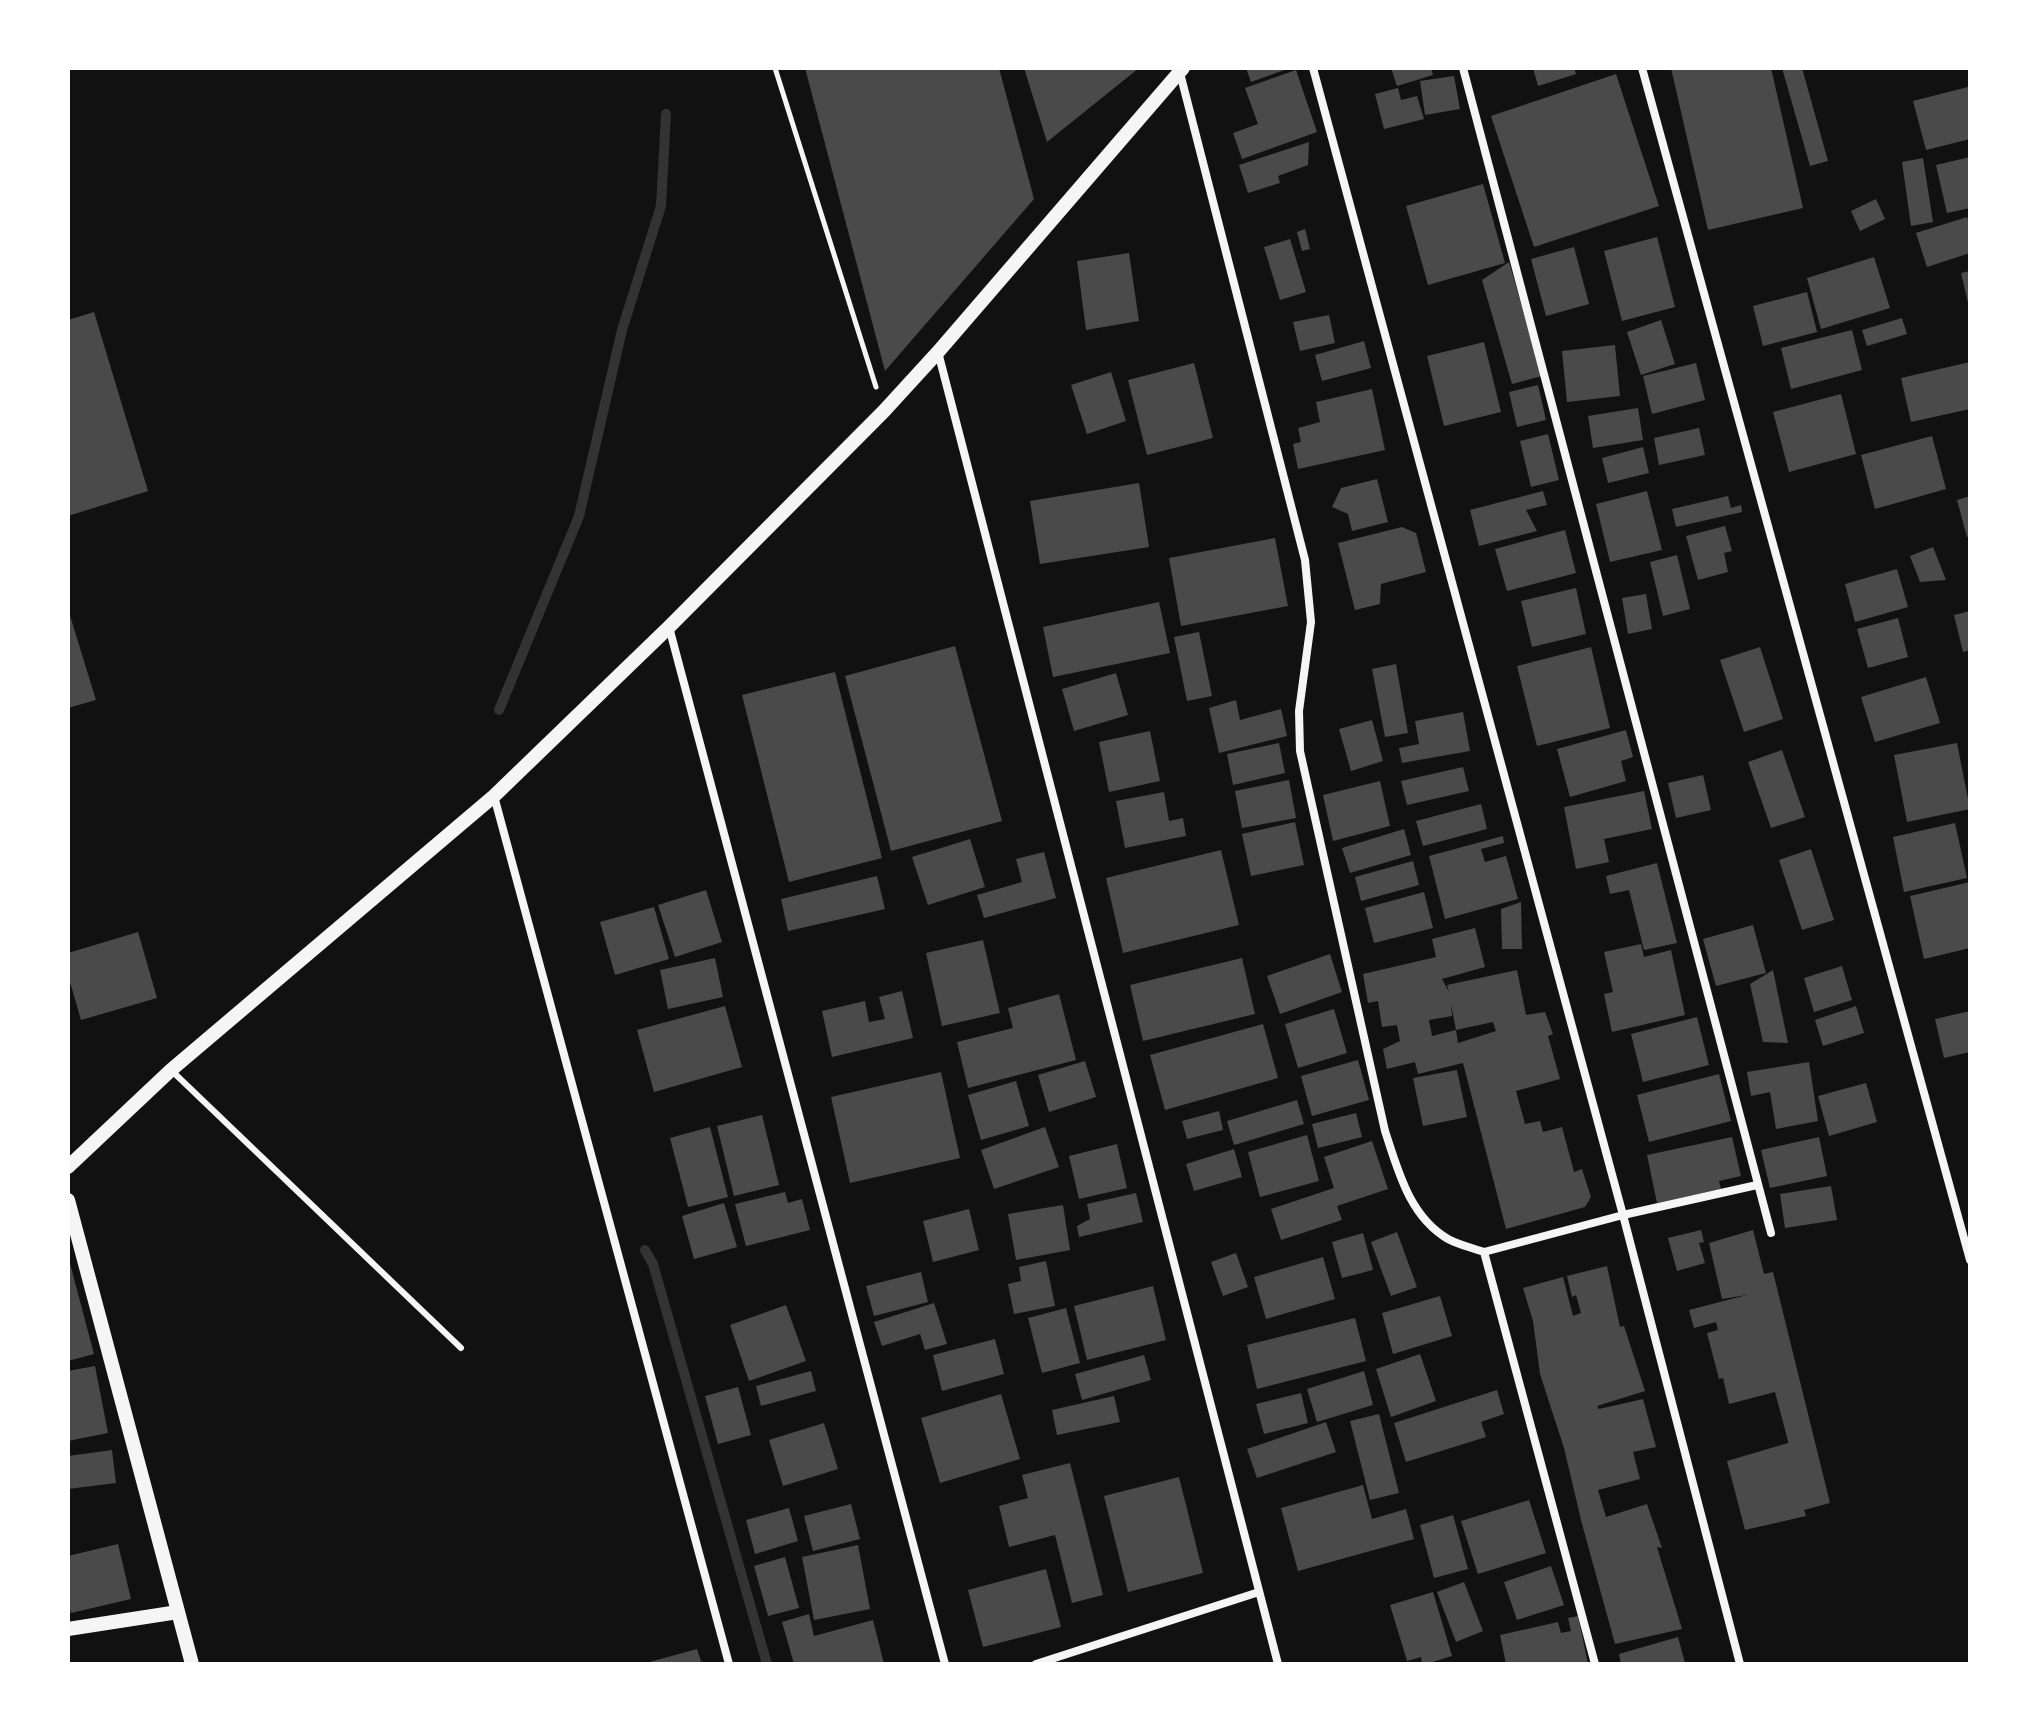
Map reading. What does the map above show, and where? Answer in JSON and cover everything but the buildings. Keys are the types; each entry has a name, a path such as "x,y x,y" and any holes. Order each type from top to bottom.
{"street":[{"path":"1313,68 1623,1215 1740,1664"},
{"path":"1463,68 1771,1233"},
{"path":"1642,68 1970,1260"},
{"path":"1181,70 1305,560 1311,622 1299,711 1300,751 1385,1131 1402,1181 1414,1205 1428,1224 1449,1240 1484,1252 1623,1215 1757,1185"},
{"path":"68,1167 171,1070 494,796 669,627 884,411 1181,70"},
{"path":"938,352 1278,1664"},
{"path":"669,627 945,1664"},
{"path":"494,796 729,1664"},
{"path":"68,1200 192,1664"},
{"path":"1484,1252 1595,1664"},
{"path":"1036,1664 1259,1592"},
{"path":"68,1629 178,1612"}],"lane":[{"path":"171,1070 461,1348"}],"path":[{"path":"775,68 884,411"}],"waterway":[{"path":"499,710 579,516 622,330 661,206 666,114"},
{"path":"645,1250 653,1264 767,1664"}]}
